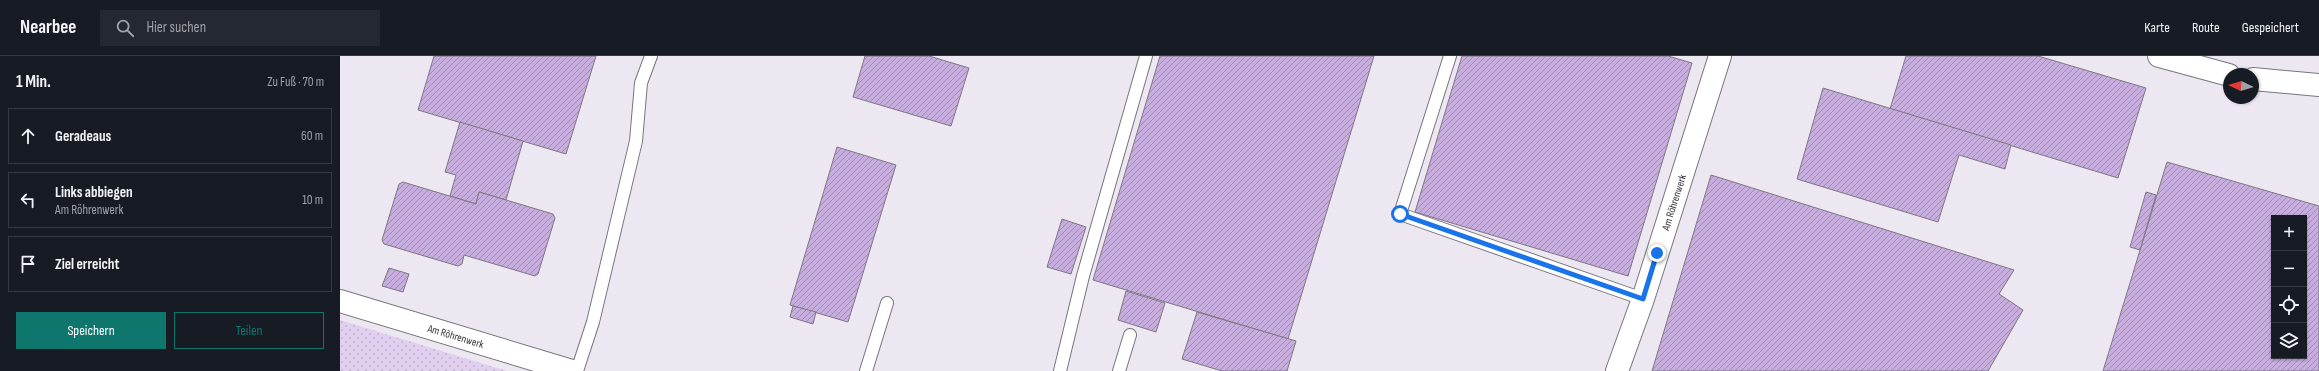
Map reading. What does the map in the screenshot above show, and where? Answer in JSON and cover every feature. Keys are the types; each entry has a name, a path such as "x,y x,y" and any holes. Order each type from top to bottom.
{"street":[{"name":"Am Röhrenwerk","path":"1617,371 1643,299 1720,56"},
{"path":"2159,56 2223,73"},
{"path":"2259,80 2319,85"},
{"name":"Am Röhrenwerk","path":"340,301 572,371"}],"lane":[{"path":"577,371 593,322 636,141 641,84 651,56"},
{"path":"1060,371 1083,276 1146,56"},
{"path":"1450,56 1400,214 1643,299"},
{"path":"866,371 887,303"},
{"path":"1119,371 1130,335"}],"shaded area":[{"path":"340,320 507,371 340,371"}],"building":[{"path":"434,56 596,56 566,154 418,110"},
{"path":"865,56 929,56 969,68 951,126 853,97"},
{"path":"1160,56 1374,56 1288,339 1093,280"},
{"path":"1462,56 1668,56 1692,63 1628,276 1415,212"},
{"path":"1906,56 2038,56 2146,88 2118,178 1890,109"},
{"path":"1823,88 2011,145 2005,169 1959,155 1938,222 1797,179"},
{"path":"460,122 523,141 506,200 479,192 476,204 450,196 456,175 445,172"},
{"path":"837,147 896,165 848,322 790,305"},
{"path":"2167,162 2319,206 2319,371 2103,371"},
{"path":"1711,175 2014,270 1999,294 2023,310 1988,371 1652,371"},
{"path":"403,182 476,204 479,192 553,214 555,218 538,274 535,276 464,255 462,264 458,266 384,244 382,240 399,184"},
{"path":"2146,192 2156,195 2140,250 2130,247"},
{"path":"1062,219 1086,227 1071,274 1047,267"},
{"path":"389,268 409,274 403,292 382,286"},
{"path":"1126,291 1165,303 1156,332 1118,320"},
{"path":"793,306 816,312 813,324 790,317"},
{"path":"1197,312 1296,341 1287,371 1222,371 1182,359"}],"route":[{"path":"1400,214 1643,299 1657,253"}]}
